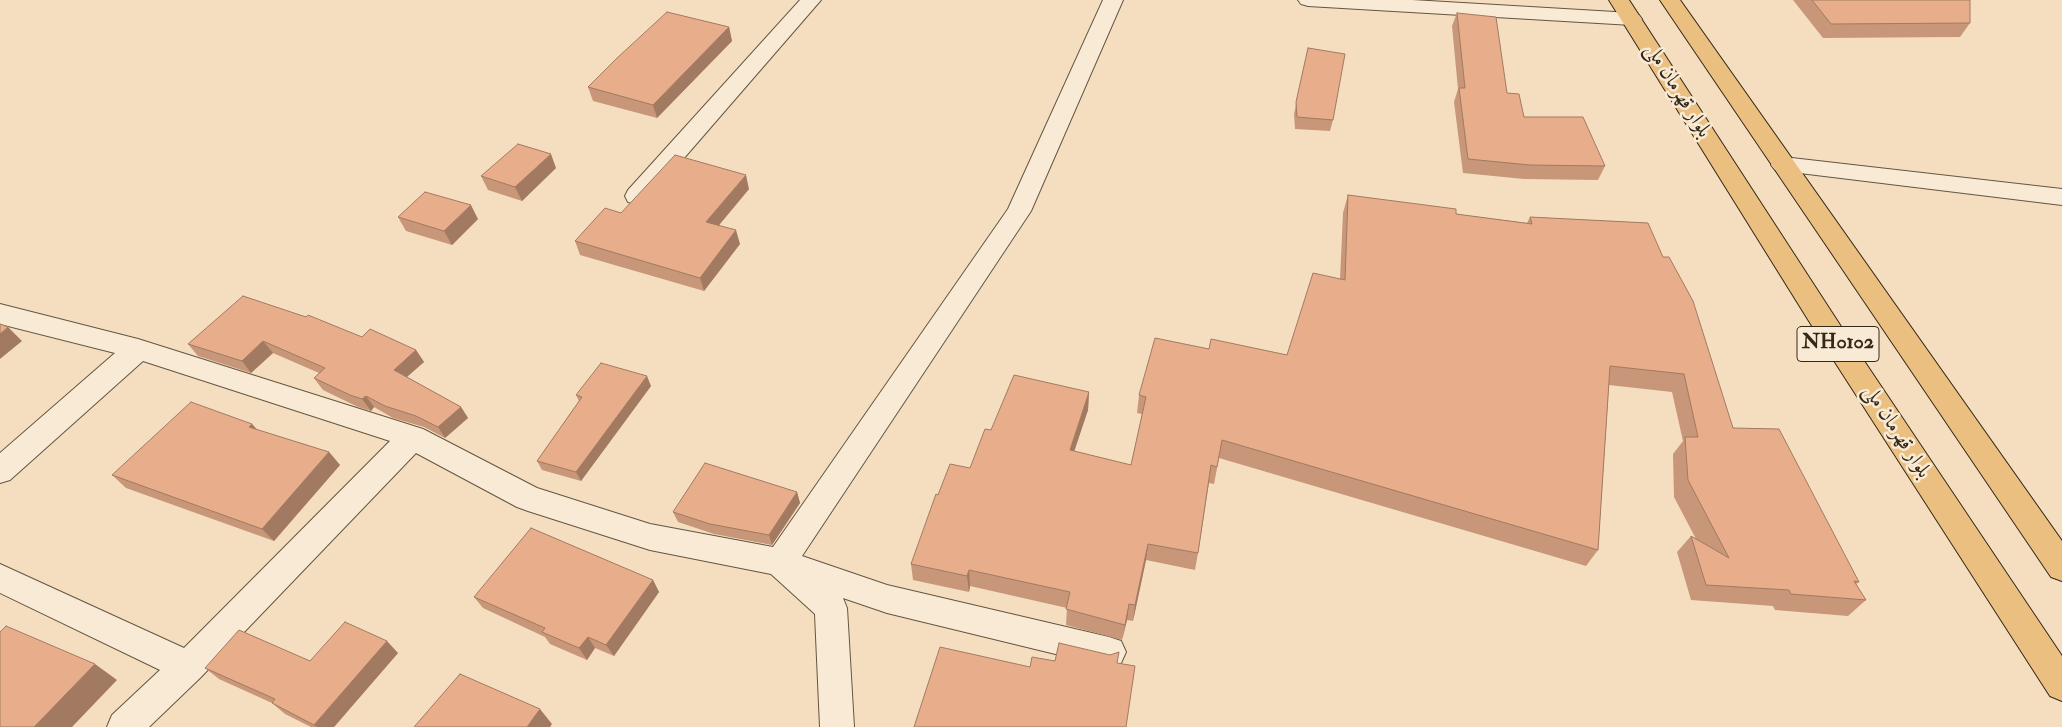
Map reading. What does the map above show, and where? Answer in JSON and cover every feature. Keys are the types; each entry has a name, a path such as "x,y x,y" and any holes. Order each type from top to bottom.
{"highway":[{"name":"بلوار قهرمان ملی","path":"1670,0 2062,567"},
{"name":"بلوار قهرمان ملی","path":"1626,10 1822,318 2062,685"}],"street":[{"path":"637,196 811,0"},
{"path":"780,562 1019,211 1113,0"},
{"path":"1308,0 1626,10"},
{"path":"1783,165 2062,197"},
{"path":"0,314 138,349 413,437 528,498 650,538 780,562 887,599 1110,652"},
{"path":"0,471 138,349"},
{"path":"124,727 188,667 413,437"},
{"path":"780,562 831,608 837,727"},
{"path":"0,578 188,667"}],"building":[{"path":"1812,0 1970,0 1970,23 1831,24"},
{"path":"667,12 729,27 653,105 588,87 616,59"},
{"path":"1457,13 1496,17 1507,93 1519,94 1524,117 1583,117 1605,166 1530,165 1468,159 1459,88 1465,88"},
{"path":"1308,48 1345,54 1333,120 1297,117 1296,102"},
{"path":"518,144 551,154 515,187 481,176"},
{"path":"675,155 746,175 706,222 736,230 700,278 575,241 605,208 621,213"},
{"path":"425,192 471,205 444,231 398,217"},
{"path":"1348,195 1456,209 1456,214 1532,224 1530,217 1648,223 1663,257 1669,257 1693,301 1733,428 1779,429 1859,582 1854,581 1866,600 1791,594 1789,590 1706,585 1691,536 1729,558 1688,480 1685,437 1698,437 1684,374 1610,366 1598,550 1222,440 1217,467 1211,465 1198,553 1148,544 1135,605 1129,604 1125,625 1066,609 1070,592 969,570 967,576 911,564 936,494 938,495 950,464 970,468 985,429 991,430 1014,375 1089,392 1070,450 1131,465 1146,397 1139,395 1155,338 1209,349 1211,339 1287,355 1313,273 1345,280"},
{"path":"243,296 306,317 308,315 362,337 370,329 416,350 394,370 461,407 438,427 416,416 385,406 366,396 362,399 350,395 314,378 325,368 263,341 242,361 188,344"},
{"path":"0,324 8,327 0,334"},
{"path":"601,363 647,376 576,472 537,461 582,397 576,395"},
{"path":"191,402 252,424 249,427 329,452 262,529 112,475"},
{"path":"705,463 797,492 769,535 710,524 673,512"},
{"path":"531,528 653,580 606,645 588,637 579,648 542,632 545,628 474,597"},
{"path":"345,622 387,641 314,725 272,703 275,699 205,668 239,630 310,661"},
{"path":"6,626 95,664 34,727 0,727 0,632"},
{"path":"1059,643 1110,655 1119,652 1117,663 1135,666 1126,727 914,727 940,647 1030,667 1032,657 1055,661"},
{"path":"460,674 540,709 527,727 414,727"}]}
